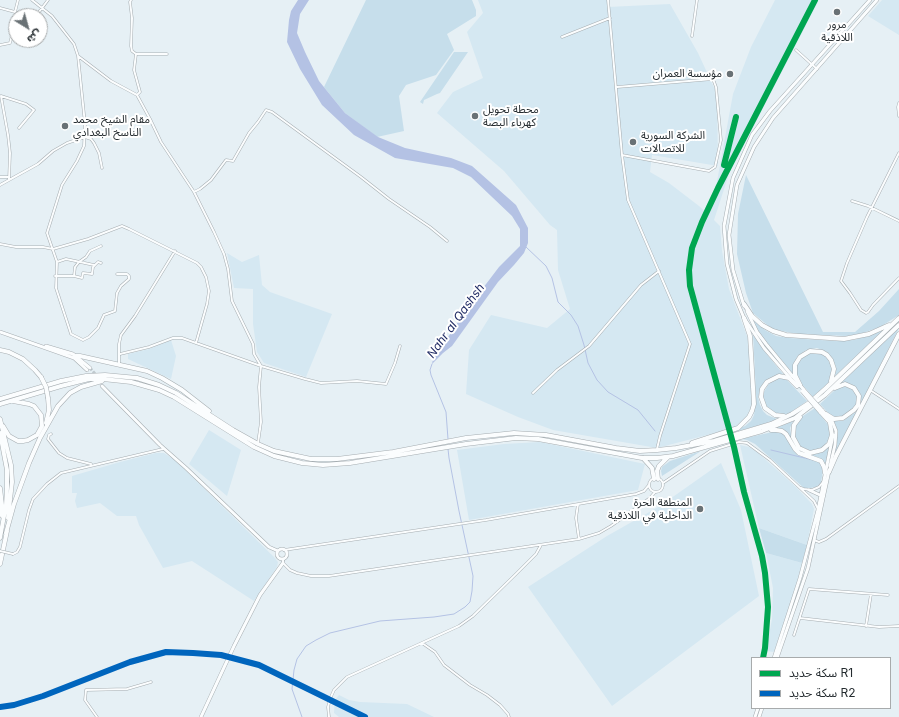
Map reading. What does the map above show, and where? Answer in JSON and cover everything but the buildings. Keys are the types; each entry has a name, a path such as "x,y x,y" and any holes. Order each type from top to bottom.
{"highway":[{"path":"744,304 752,316 768,329 779,334 795,336 833,339 862,336 882,328 899,317"},
{"path":"0,399 61,381 86,376 105,375 137,378 159,385 176,393 233,430 258,444 274,451 311,459 337,459 393,452 466,438 514,433 546,435 640,451 657,450 714,441 760,428 792,414 809,403 826,388 899,317"},
{"path":"683,447 738,428 749,417 752,411 754,404 750,336 744,318"},
{"path":"830,422 832,432 831,438 824,448 819,452 810,453 799,448 793,437 793,428 797,420 899,325"},
{"path":"827,473 899,334"},
{"path":"0,350 9,352 23,359 35,370 41,377 46,388 48,398 48,418 24,475 6,533"},
{"path":"799,385 794,368 796,362 805,353 816,351 827,355 834,366 832,379 826,388"},
{"path":"75,357 80,356 147,370 182,390 233,430"},
{"path":"792,414 782,417 770,413 763,405 762,393 767,382 779,376 789,378 799,385"},
{"path":"0,404 89,379 132,382 159,390 174,397 254,448 274,456 302,463 323,465 350,463 466,444 516,438 531,439 642,458 657,458 762,431 795,418 812,406"},
{"path":"40,438 58,406 70,393 81,387 109,380"},
{"path":"825,395 838,386 846,384 850,385 856,390 859,398 856,408 845,418 836,419 826,414"},
{"path":"0,419 9,436 18,441 28,440 37,435 40,431 42,420 39,410 29,404 8,402"},
{"path":"0,419 11,465 12,482 6,533 0,564"},
{"path":"762,431 782,431 786,434 799,453 821,461 827,473"},
{"path":"0,434 7,470 6,505 0,535"},
{"path":"656,479 659,466 669,456"},
{"path":"642,458 652,468 656,479"},
{"path":"0,488 2,505 0,535"}],"main road":[{"path":"799,385 764,348 744,318 736,299 727,264 724,226 733,178 752,135 770,112 870,0"},
{"path":"776,657 808,568 827,473 833,438 833,428 830,422 766,344 750,318 732,270 729,236 737,185 754,147 773,118 877,0"},
{"path":"0,332 42,346 48,346 75,357 89,369"},
{"path":"103,385 164,448 269,546 278,551 280,549 284,550 286,556 260,595 234,646 201,717"},
{"path":"776,657 800,578 822,496 824,481 835,446 836,431 832,421 821,411"},
{"path":"809,490 822,496"},
{"path":"278,551 277,556 283,561"}],"street":[{"path":"32,0 52,16 74,44 78,56 85,124 84,146 57,197 47,233 57,262 56,288 71,334 83,340 89,338 98,328 104,315 114,311 117,293 121,286 129,279 127,274 118,274"},
{"path":"41,7 48,0"},
{"path":"131,0 132,51 136,54 167,54"},
{"path":"608,0 622,155 628,200 690,344 660,436 657,450"},
{"path":"692,36 697,0"},
{"path":"562,37 610,18"},
{"path":"796,50 816,68"},
{"path":"136,54 134,70 140,92 137,95"},
{"path":"78,56 111,81 137,95 161,142 194,192 224,254 228,268 232,301 253,344 254,354 261,366 259,387 261,422 258,444"},
{"path":"616,87 713,79 716,87 721,140 714,167 709,171 622,155"},
{"path":"9,179 10,153 0,96 26,104 34,110 19,128"},
{"path":"899,103 899,116"},
{"path":"194,192 211,180 226,160 234,160 249,133 266,110 276,115 447,241"},
{"path":"0,185 38,164 53,151 67,143 85,137 91,139 94,143 99,153 102,168"},
{"path":"899,153 847,262 841,281 861,310 866,313 870,311 875,302 899,278"},
{"path":"0,177 9,179"},
{"path":"852,201 899,221"},
{"path":"0,244 16,247 43,247 53,249 88,239 122,226 174,251 197,263 201,267 206,277 209,292 208,304 196,343"},
{"path":"74,276 75,267 79,262 86,257 90,251 101,246"},
{"path":"119,364 119,344 121,335 135,316 174,251"},
{"path":"57,262 66,259 95,266"},
{"path":"56,276 74,276 82,278 83,273 92,274 98,262 101,263"},
{"path":"533,393 558,370 589,346 641,285 659,271"},
{"path":"120,354 149,347 173,338 182,338 261,366 321,383 357,381 386,384 400,346"},
{"path":"870,390 899,409"},
{"path":"51,434 49,434 48,439 59,453 80,463 93,465"},
{"path":"283,561 290,570 297,573 311,576 329,576 579,539 599,533 611,526 650,498 655,492 659,492 662,489 663,483 710,451 739,442 752,445 814,501 818,510"},
{"path":"0,551 13,554 17,552 20,547 33,499 47,484 62,472 164,448"},
{"path":"284,550 636,494 650,485 651,481 656,479 663,483"},
{"path":"798,486 809,490 816,489 824,481"},
{"path":"650,485 650,489 655,492"},
{"path":"814,540 819,542 826,539 899,486"},
{"path":"578,504 576,518 579,539"},
{"path":"329,717 328,708 334,690 348,677 459,626 473,616 536,554 541,545"},
{"path":"794,634 809,589 888,595"},
{"path":"866,626 871,594"},
{"path":"800,618 878,627 899,626"},
{"path":"422,643 434,652 444,665 470,685 500,704 508,714 508,717"},
{"path":"97,717 85,700 86,690 127,689 151,682"}],"shaded area":[{"path":"366,0 472,0 476,10 476,16 447,34 454,50 436,75 406,85 399,96 404,131 377,137 345,113 324,87"},
{"path":"478,0 608,0 608,7 670,4 698,53 717,94 718,166 652,155 650,172 669,183 708,214 716,187 733,94 751,47 775,0 819,0 729,174 714,220 720,226 722,251 729,289 747,336 757,397 756,412 742,426 657,448 553,430 518,417 466,394 469,350 491,315 547,328 570,309 558,270 557,230 550,225 504,171 437,113 453,92 483,78 467,32 483,13"},
{"path":"882,0 899,0 899,35 868,16"},
{"path":"454,52 468,52 440,93 424,100 423,104 420,102"},
{"path":"746,175 823,332 855,332 879,311 899,289 899,315 880,327 860,334 847,336 797,334 772,329 753,313 746,293 737,254 738,214"},
{"path":"227,253 242,262 259,255 262,285 270,292 332,314 306,377 264,363 257,352 253,324 253,289 234,288"},
{"path":"752,319 765,330 776,336 789,338 836,341 854,340 879,332 886,328 835,376 836,367 832,358 827,352 817,348 806,350 797,357 793,367 793,374 758,331"},
{"path":"899,328 861,404 860,393 856,388 847,383 840,384"},
{"path":"753,334 783,374 777,375 762,386 758,397 763,411 767,415 777,419 712,438 745,426 751,421 754,415 756,394"},
{"path":"171,340 176,356 171,379 128,359 128,354 149,349"},
{"path":"809,352 819,352 828,358 832,368 831,379 813,397 801,383 797,375 796,368 799,360"},
{"path":"779,378 786,379 807,401 790,413 782,415 778,415 765,406 762,400 768,385 773,380"},
{"path":"842,386 852,389 857,395 857,403 854,408 842,417 835,417 830,415 820,404 836,389"},
{"path":"815,408 829,426 830,438 823,447 813,451 798,445 795,440 794,428 800,418"},
{"path":"857,411 835,454 838,431 834,421 843,421"},
{"path":"793,421 790,428 794,446 783,430 776,428"},
{"path":"209,430 241,450 227,496 189,464"},
{"path":"777,431 782,432 793,449 821,463 823,469 821,483 816,487 805,489 755,444 741,439"},
{"path":"540,442 645,464 638,490 469,520 457,450 504,444"},
{"path":"740,445 749,447 757,452 796,487 812,504 814,509 807,545 759,528"},
{"path":"830,445 825,465 820,458 799,452 796,447 809,454 816,454"},
{"path":"701,451 662,476 662,467 670,461"},
{"path":"156,453 164,453 176,461 278,562 277,567 254,601 192,561 163,568 139,525 136,516 117,516 100,503 77,508 75,501 77,493 72,493 72,476"},
{"path":"721,463 741,510 759,596 612,706 528,587 607,536 660,506"},
{"path":"759,528 807,545 802,563 766,553"},
{"path":"766,553 802,563 795,590 774,652 766,651 772,619 773,588"},
{"path":"339,695 349,700 360,702 407,704 434,717 339,717 334,713 335,700"}],"water":[{"path":"298,0 309,0 300,14 297,33 319,81 345,113 378,137 405,148 451,158 472,166 516,205 528,228 528,243 524,253 498,282 452,346 432,364 434,354 444,343 464,313 499,267 520,246 520,229 512,216 471,177 453,168 395,158 354,135 322,105 300,69 287,42 291,11"}],"waterway":[{"path":"526,247 546,266 552,278 558,302 571,315 578,326 588,363 597,380 608,392 638,410 655,431"},
{"name":"Nahr al Qashsh","path":"432,364 430,370 431,375 446,412 448,439"},
{"name":"Nahr al Qashsh","path":"302,717 292,689 297,659 306,646 330,633 380,621 454,614 470,602 473,576 448,449"},
{"path":"771,450 813,460"}],"tunnel":[{"path":"90,368 97,376"}],"rail line":[{"name":"R1","path":"763,657 768,607 762,556 690,286 689,270 692,248 702,222 815,0"},
{"name":"R1","path":"724,165 736,117"},
{"name":"R2","path":"0,707 14,705 43,696 130,662 166,652 221,655 259,665 365,717"}],"place":[{"name":"مرور اللاذقية","path":"837,12"},
{"name":"مؤسسة العمران","path":"730,74"},
{"name":"محطة تحويل كهرباء البصة","path":"475,116"},
{"name":"مقام الشيخ محمد الناسخ البغدادي","path":"65,126"},
{"name":"الشركة السورية للاتصالات","path":"633,142"},
{"name":"المنطقة الحرة الداخلية في اللاذقية","path":"700,509"}]}
